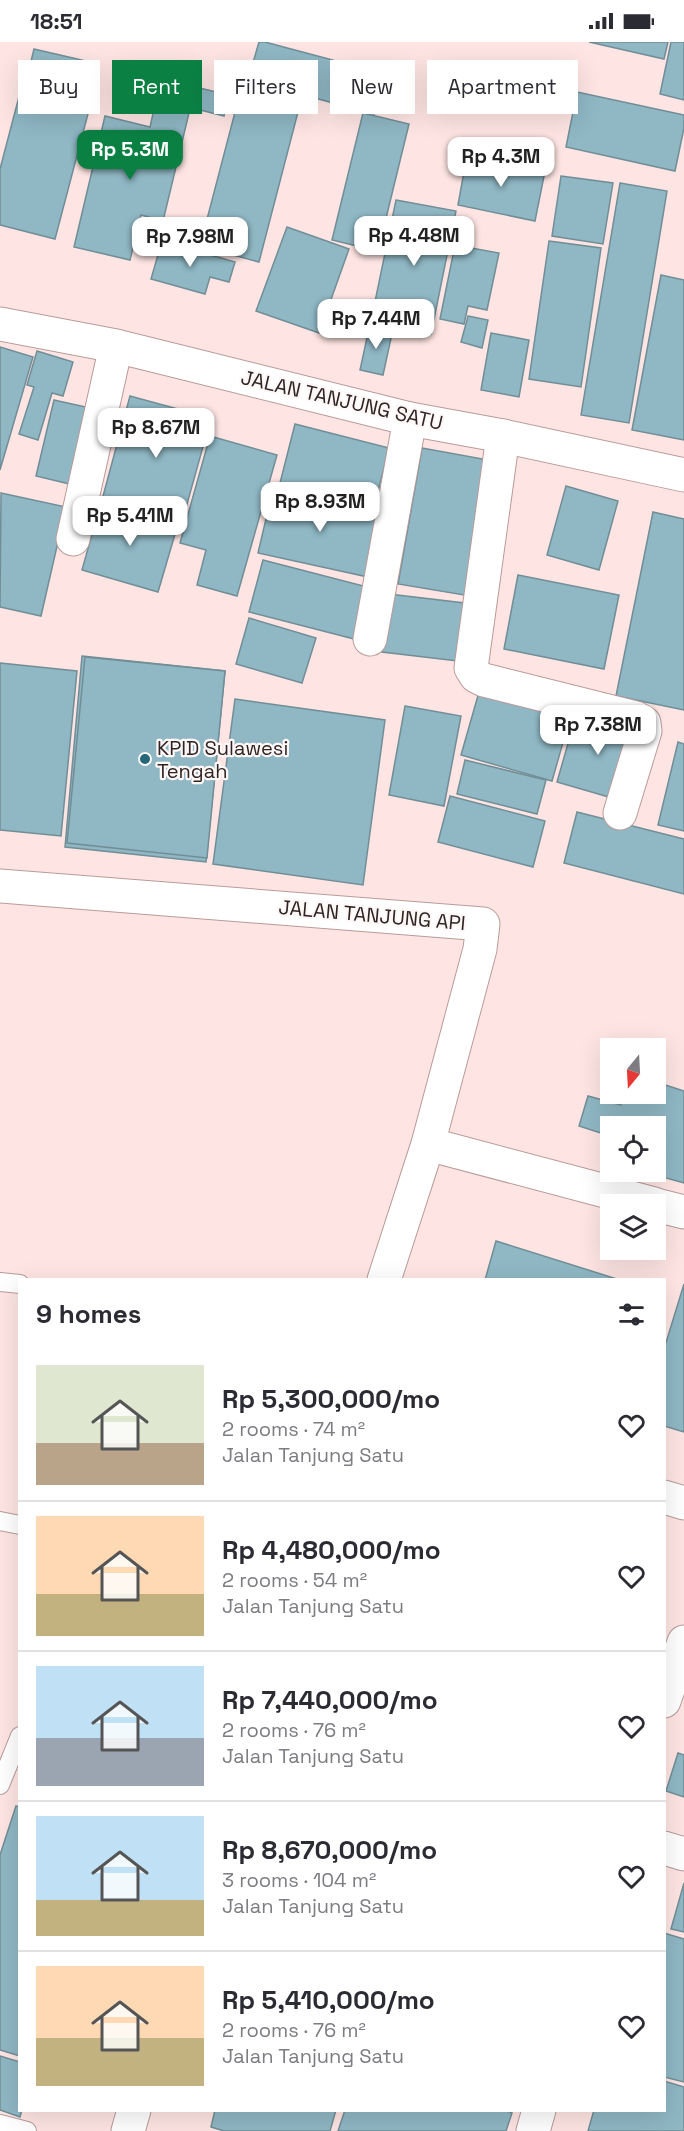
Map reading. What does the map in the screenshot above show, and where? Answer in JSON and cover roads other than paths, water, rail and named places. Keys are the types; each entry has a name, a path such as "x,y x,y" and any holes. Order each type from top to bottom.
{"street":[{"name":"JALAN TANJUNG SATU","path":"0,324 116,346 410,418 684,475"},
{"path":"73,539 116,346"},
{"path":"370,639 410,418"},
{"path":"503,436 471,668 476,676 484,680 636,718 644,723 645,731 620,813"},
{"name":"JALAN TANJUNG API","path":"0,886 483,924 480,949 428,1144 385,1278"},
{"path":"428,1144 614,1194"},
{"path":"666,1208 684,1212"},
{"path":"666,1498 684,1503"},
{"path":"666,1695 684,1642"},
{"path":"666,1849 684,1854"},
{"path":"128,2131 133,2112"},
{"path":"533,2131 538,2112"}],"lane":[{"path":"0,1282 18,1284"},
{"path":"0,1521 18,1525"},
{"path":"0,1785 18,1741"},
{"path":"0,2124 27,2131"}],"place":[{"name":"KPID Sulawesi Tengah","path":"145,759"}]}
